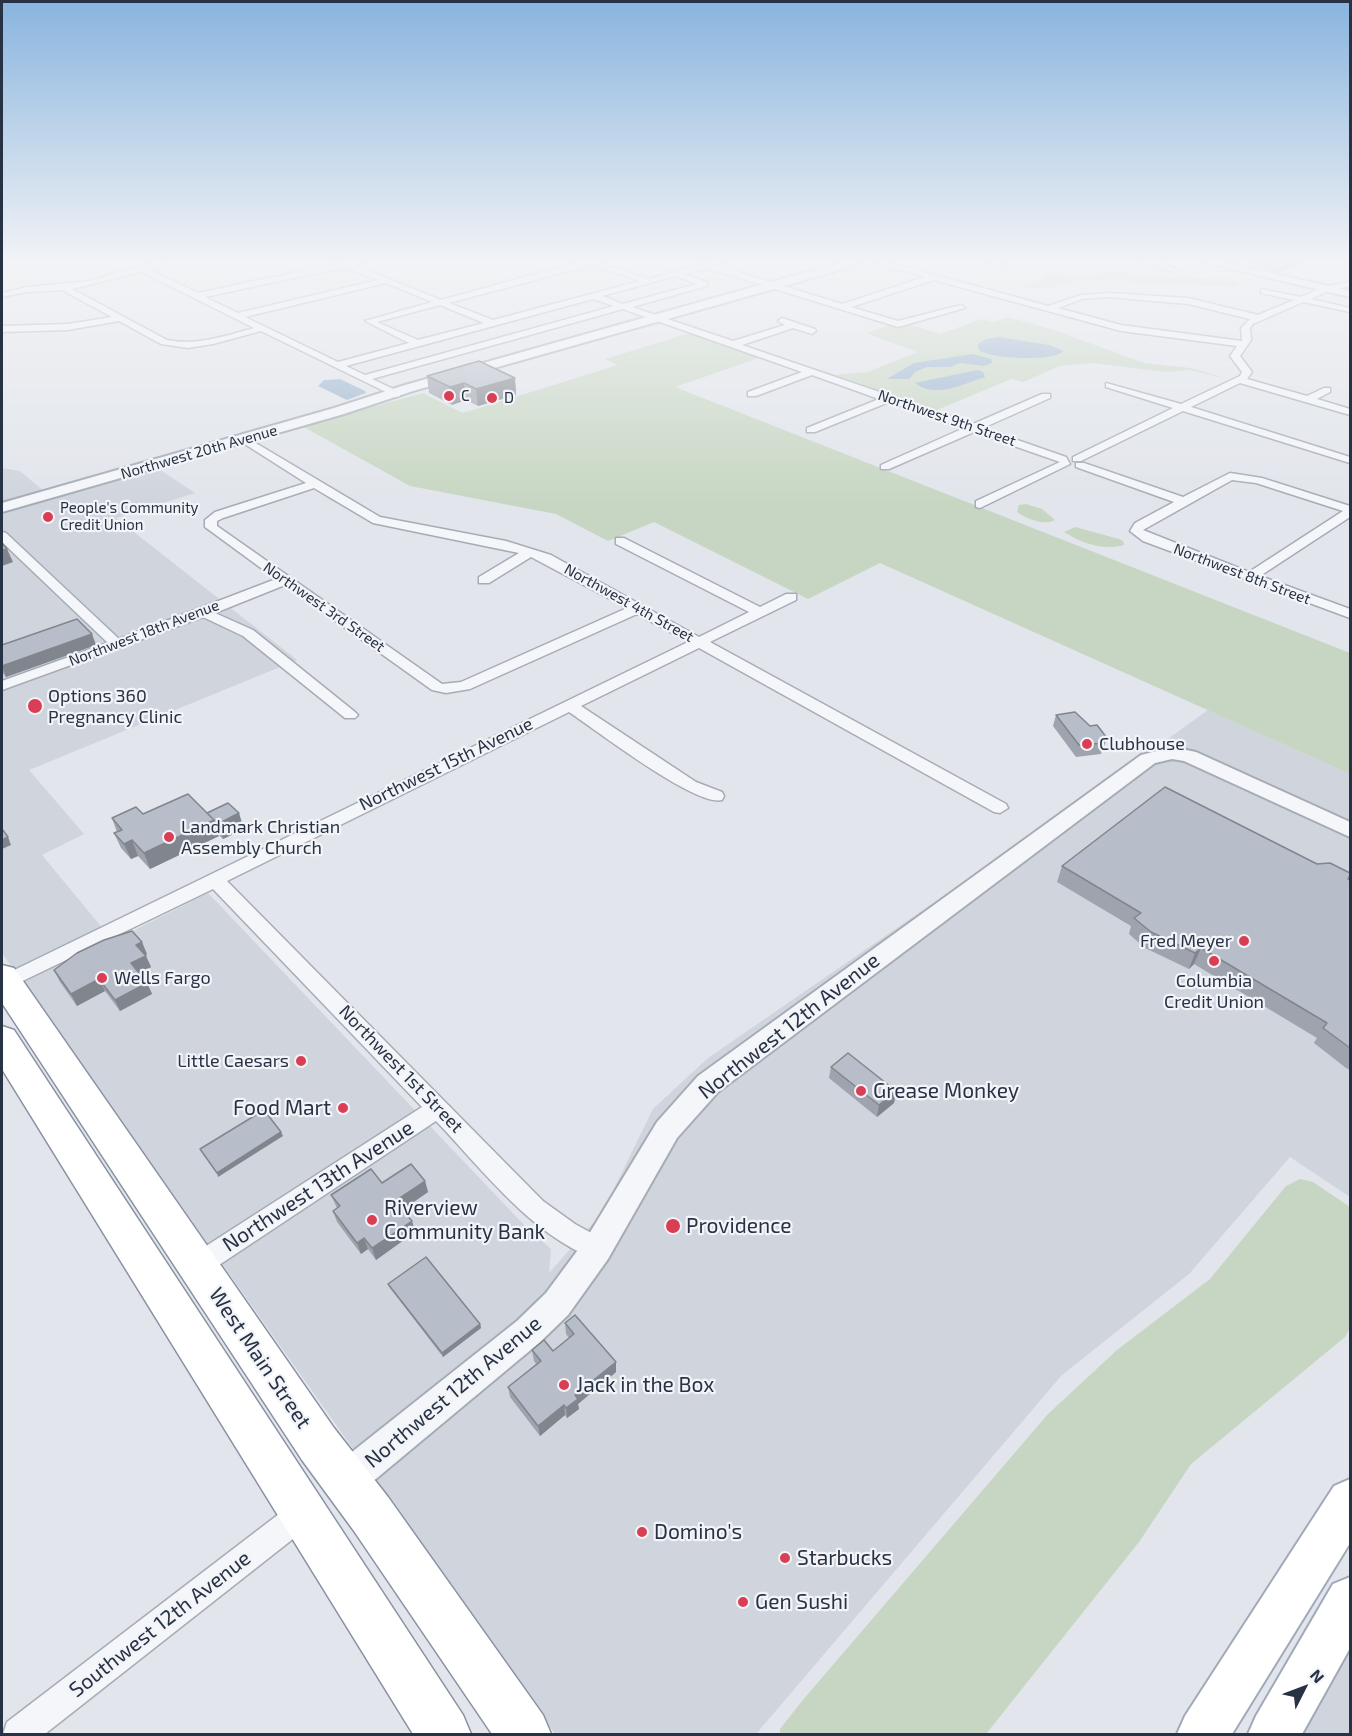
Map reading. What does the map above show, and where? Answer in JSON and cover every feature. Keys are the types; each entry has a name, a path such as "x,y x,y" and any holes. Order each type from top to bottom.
{"highway":[{"name":"West Main Street","path":"3,981 318,1444 346,1480 524,1734"},
{"path":"2,1040 444,1734"}],"main road":[{"path":"1203,1734 1350,1502"},
{"path":"1274,1734 1350,1601"}],"street":[{"path":"162,341 181,345 200,341"},
{"path":"289,341 396,394"},
{"path":"413,341 417,343"},
{"path":"337,364 425,341"},
{"path":"471,341 481,345"},
{"path":"364,378 496,341"},
{"name":"Northwest 20th Avenue","path":"2,508 396,394 415,391 580,341"},
{"name":"Northwest 9th Street","path":"725,341 974,428 1063,462"},
{"path":"734,344 743,341"},
{"path":"1220,341 1245,344"},
{"path":"1078,462 1239,380 1247,372 1235,356 1246,341"},
{"path":"752,394 814,371"},
{"path":"1239,380 1350,412"},
{"path":"1109,385 1350,460"},
{"path":"1308,400 1327,390"},
{"path":"885,467 1046,396"},
{"path":"811,429 890,398"},
{"name":"Northwest 4th Street","path":"244,439 314,484 377,520 530,552 1000,807"},
{"path":"980,504 1063,462 1078,462 1182,501 1225,477 1235,474 1350,511"},
{"name":"Northwest 3rd Street","path":"314,484 228,511 211,520 211,527 431,682 446,689 465,686 637,609"},
{"name":"Northwest 8th Street","path":"1182,501 1139,526 1136,531 1147,538 1350,614"},
{"path":"1250,577 1350,511"},
{"path":"2,536 117,644"},
{"path":"620,541 759,612"},
{"path":"484,580 530,552"},
{"name":"Northwest 18th Avenue","path":"2,686 286,580"},
{"name":"Northwest 15th Avenue","path":"3,981 790,597"},
{"path":"203,612 248,633 350,715"},
{"path":"568,704 690,786 716,796"},
{"name":"Northwest 12th Avenue","path":"346,1480 528,1332 557,1304 597,1249 652,1152 686,1107 708,1084 1148,759 1161,753 1189,756 1350,830"},
{"name":"Northwest 1st Street","path":"213,878 439,1107 535,1208 566,1232 597,1249"},
{"name":"Northwest 13th Avenue","path":"198,1265 439,1107"},
{"name":"Southwest 12th Avenue","path":"19,1734 302,1514"}],"shaded area":[{"path":"2,468 20,471 45,492 2,504"},
{"path":"159,469 195,493 116,518 297,660 29,770 84,834 42,855 113,941 208,893 527,1228 551,1249 549,1273 602,1213 653,1109 708,1058 1093,793 1208,710 1350,774 1350,1197 1290,1157 1189,1274 1062,1375 756,1734 555,1734 2,953 2,514"},
{"path":"1350,1649 1350,1734 1301,1734"}],"green space":[{"path":"663,341 711,341 759,358 675,387 1350,653 1350,774 880,563 808,599 654,522 608,541 556,514 410,486 302,426 423,393 463,413 618,365 605,359"},
{"path":"888,341 1084,341 1144,363 1191,368 1228,379 1189,370 1167,372 1092,363 1060,366 1023,382 1011,379 937,410 835,375 868,372 917,352"},
{"path":"1026,504 1042,509 1055,520 1036,521 1017,512 1019,505"},
{"path":"1075,527 1119,539 1124,545 1109,547 1093,545 1064,532"},
{"path":"1300,1179 1313,1182 1350,1207 1350,1328 1345,1337 1191,1464 1139,1542 986,1734 780,1734 780,1729 802,1701 1048,1414 1117,1350 1210,1279 1286,1186"}],"water":[{"path":"983,341 1024,341 1049,345 1063,351 1048,357 1008,357 985,353 979,350 978,344"},
{"path":"973,354 991,359 992,363 984,366 960,363 951,367 927,367 915,372 909,379 887,379 914,363"},
{"path":"977,370 983,372 985,377 949,389 931,390 915,383"},
{"path":"340,379 366,393 347,400 318,386 324,380"}],"building":[{"path":"479,361 515,378 476,389 464,383 450,387 427,376"},
{"path":"77,619 92,634 2,666 2,645"},
{"path":"1075,712 1090,726 1097,725 1107,738 1101,739 1104,743 1079,745 1056,715"},
{"name":"Fred Meyer","path":"1165,787 1317,864 1330,863 1350,873 1348,879 1350,880 1350,1048 1323,1028 1327,1023 1201,948 1195,953 1151,932 1134,918 1141,913 1062,866"},
{"path":"188,794 214,820 144,853 132,840 124,844 114,833 122,830 112,818 136,807 143,814"},
{"path":"228,803 239,813 218,824 207,813"},
{"path":"2,829 8,837 2,840"},
{"name":"Wells Fargo","path":"132,931 142,942 136,945 146,956 131,963 147,983 115,1000 99,979 71,994 54,970 77,953 104,940"},
{"path":"848,1053 896,1091 879,1105 831,1067"},
{"path":"264,1110 281,1132 217,1173 200,1149"},
{"name":"Riverview Community Bank","path":"411,1164 425,1181 395,1201 412,1221 372,1248 364,1238 357,1243 333,1211 340,1206 331,1195 371,1169 382,1183"},
{"path":"426,1257 480,1324 442,1353 388,1284"},
{"name":"Jack in the Box","path":"575,1315 616,1362 575,1395 578,1399 566,1408 564,1405 538,1426 508,1387 541,1361 532,1350 544,1340 553,1351 574,1334 565,1323"}],"place":[{"name":"C","path":"449,396"},
{"name":"D","path":"492,398"},
{"name":"People's Community Credit Union","path":"48,517"},
{"name":"Options 360 Pregnancy Clinic","path":"35,706"},
{"name":"Clubhouse","path":"1087,744"},
{"name":"Landmark Christian Assembly Church","path":"169,837"},
{"name":"Fred Meyer","path":"1244,941"},
{"name":"Columbia Credit Union","path":"1214,961"},
{"name":"Wells Fargo","path":"102,978"},
{"name":"Little Caesars","path":"301,1061"},
{"name":"Grease Monkey","path":"861,1091"},
{"name":"Food Mart","path":"343,1108"},
{"name":"Riverview Community Bank","path":"372,1220"},
{"name":"Providence","path":"673,1226"},
{"name":"Jack in the Box","path":"564,1385"},
{"name":"Domino's","path":"642,1532"},
{"name":"Starbucks","path":"785,1558"},
{"name":"Gen Sushi","path":"743,1602"}]}
